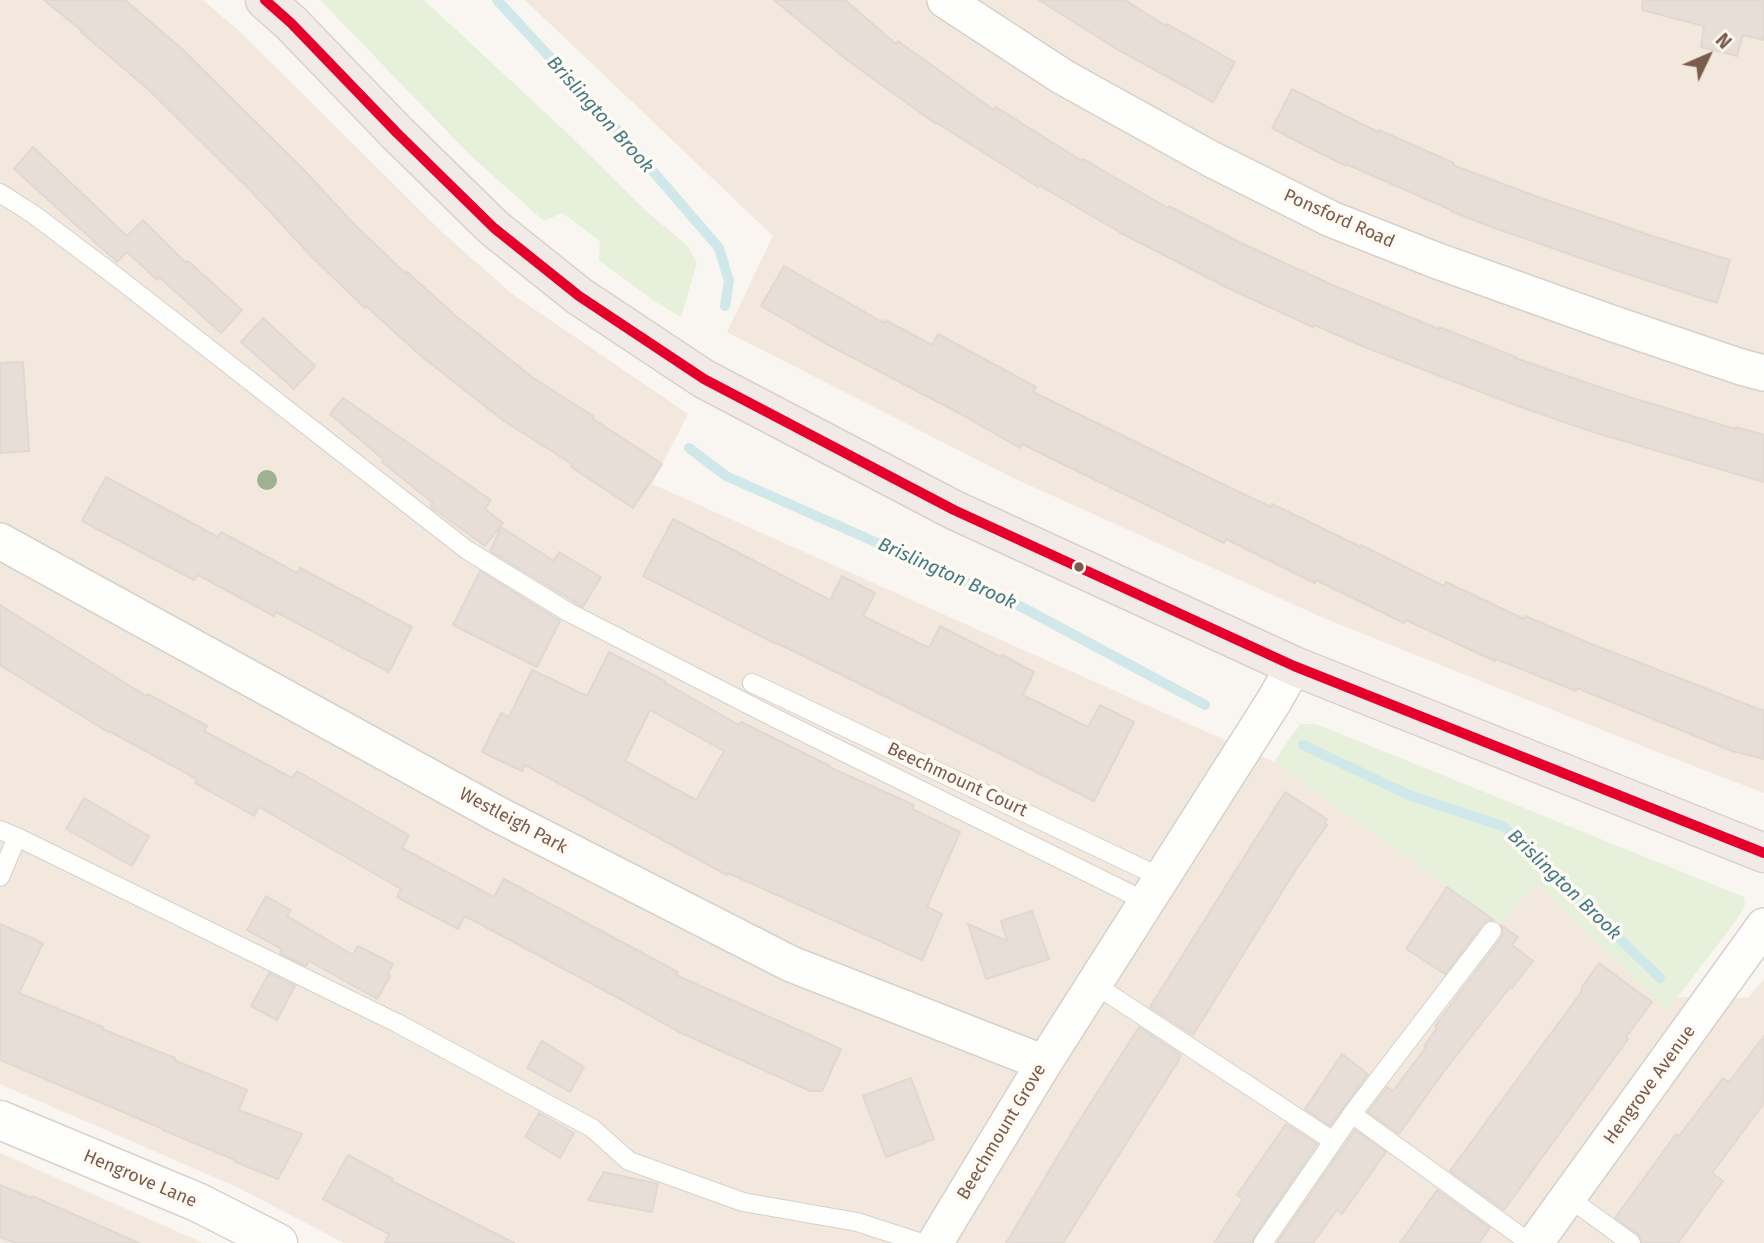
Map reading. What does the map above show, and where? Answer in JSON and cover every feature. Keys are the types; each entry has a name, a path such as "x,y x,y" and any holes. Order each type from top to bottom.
{"highway":[{"path":"265,0 494,228 579,296 704,379 954,510 1294,666 1764,853"}],"street":[{"name":"Ponsford Road","path":"945,0 1063,77 1211,159 1331,219 1435,260 1611,323 1764,373"},
{"name":"Westleigh Park","path":"0,541 499,815 791,964 1044,1063"},
{"name":"Beechmount Grove","path":"935,1242 1044,1063 1294,666"},
{"name":"Hengrove Avenue","path":"1532,1243 1569,1198 1764,926"},
{"name":"Hengrove Lane","path":"0,1120 197,1202 278,1243"}],"lane":[{"path":"0,193 33,214 118,278 467,550 568,612 775,718 1154,890"},
{"name":"Beechmount Court","path":"752,683 1154,890"},
{"path":"0,830 420,1035 592,1128 629,1161 743,1202 857,1222 935,1242"},
{"path":"0,877 17,837"},
{"path":"1263,1243 1352,1114 1492,932"},
{"path":"1094,984 1334,1141"},
{"path":"1352,1114 1532,1243"},
{"path":"1569,1198 1631,1243"}],"shaded area":[{"path":"0,0 203,0 239,31 443,233 512,294 688,414 652,484 1274,762 1499,924 1536,884 1671,997 1748,998 1764,979 1764,1243 344,1243 239,1188 0,1084"},
{"path":"525,0 1764,0 1764,793 1326,619 1011,477 727,332 773,236"},
{"path":"0,1153 70,1184 203,1243 0,1243"}],"green space":[{"path":"320,0 424,0 564,130 647,212 688,246 697,263 681,317 654,301 599,260 600,241 562,213 544,221 471,156"},
{"path":"1301,724 1316,724 1744,897 1745,905 1667,1011 1537,884 1499,924 1274,762"}],"building":[{"path":"44,0 125,0 182,49 405,273 406,271 458,318 532,377 662,464 633,508 571,467 572,464 504,421 421,356 366,306 365,308 149,90"},
{"path":"774,0 845,0 896,44 898,41 994,110 996,107 1082,161 1083,159 1168,208 1169,206 1337,287 1515,358 1623,395 1735,429 1736,427 1764,435 1764,482 1593,432 1515,405 1314,325 1313,327 1230,289 1121,233 1039,185 1038,187 936,124 847,60"},
{"path":"1039,0 1125,0 1166,26 1167,24 1235,62 1213,102 1115,48"},
{"path":"1643,0 1764,0 1764,40 1743,35 1737,56 1701,47 1704,26 1642,10"},
{"path":"1292,89 1378,132 1379,130 1454,163 1453,165 1538,197 1730,260 1717,303 1489,226 1346,166 1308,147 1272,128"},
{"path":"33,147 127,236 143,220 186,263 188,261 242,310 221,333 127,252 117,262 14,169"},
{"path":"784,266 884,323 885,320 932,345 938,334 1036,387 1033,392 1271,507 1272,504 1444,586 1446,582 1524,619 1525,616 1764,711 1764,759 1732,751 1577,688 1576,691 1496,659 1495,661 1406,620 1404,623 1226,539 1224,543 1022,444 1020,448 761,306"},
{"path":"263,318 315,366 294,389 241,342"},
{"path":"23,362 29,451 0,453 0,363"},
{"path":"343,398 491,500 485,509 503,523 485,546 431,507 433,503 382,462 384,460 330,414"},
{"path":"106,477 218,537 221,532 297,573 300,568 412,627 389,672 276,612 274,616 198,575 194,580 82,521"},
{"path":"673,519 830,600 842,576 875,593 863,616 929,648 940,626 1001,657 1002,655 1034,672 1023,695 1088,727 1100,705 1134,722 1094,801 643,576"},
{"path":"501,527 554,561 559,552 601,577 583,607 490,551"},
{"path":"480,571 560,621 537,667 453,625"},
{"path":"0,605 146,696 148,694 207,726 204,731 292,778 297,771 409,835 402,848 494,897 504,879 678,972 676,975 841,1049 822,1091 810,1091 677,1031 465,916 458,929 397,897 401,889 259,807 254,816 195,783 197,779 108,732 0,665"},
{"path":"609,652 665,681 739,725 741,722 829,767 914,805 912,809 960,832 927,907 942,914 922,960 728,873 727,875 525,765 522,771 482,752 501,713 509,717 532,670 587,696","holes":["650,710 724,751 696,800 625,761"]},
{"path":"1285,792 1327,819 1327,825 1295,871 1193,1035 1150,1007"},
{"path":"84,798 149,836 132,866 66,829"},
{"path":"1447,887 1494,920 1483,924 1445,974 1406,949"},
{"path":"266,896 291,910 287,916 353,955 358,946 393,964 387,975 390,976 377,999 309,961 306,966 280,953 282,949 247,930"},
{"path":"1032,911 1049,959 986,979 968,924 1007,941 1001,921"},
{"path":"0,924 43,943 19,993 247,1090 239,1110 302,1134 278,1179 0,1060"},
{"path":"1501,925 1518,937 1512,945 1533,961 1445,1070 1399,1134 1368,1112 1387,1087 1393,1091 1426,1047 1424,1046 1437,1028 1435,1026 1501,938"},
{"path":"1599,963 1652,1002 1504,1210 1450,1171 1582,991"},
{"path":"269,973 295,986 277,1020 251,1006"},
{"path":"1139,1027 1181,1055 1177,1063 1063,1243 1006,1243 1074,1129"},
{"path":"1764,1036 1764,1103 1712,1173 1723,1181 1678,1243 1642,1243 1638,1234 1615,1218 1676,1134 1679,1136 1723,1078 1729,1082"},
{"path":"542,1041 584,1067 570,1092 527,1068"},
{"path":"1342,1054 1368,1074 1330,1126 1305,1109"},
{"path":"911,1078 934,1139 886,1157 863,1096"},
{"path":"539,1113 574,1133 560,1158 525,1137"},
{"path":"1286,1124 1317,1144 1252,1243 1214,1243 1243,1199 1237,1195"},
{"path":"1355,1130 1386,1152 1342,1214 1337,1210 1313,1243 1277,1243"},
{"path":"348,1155 393,1179 392,1181 514,1243 385,1243 389,1234 323,1199"},
{"path":"604,1172 658,1184 652,1212 588,1200"},
{"path":"0,1185 31,1198 32,1196 139,1243 15,1243 0,1237"},
{"path":"1437,1190 1490,1228 1479,1243 1400,1243"}],"waterway":[{"name":"Brislington Brook","path":"497,0 621,134 719,248 729,281 725,306"},
{"name":"Brislington Brook","path":"689,448 726,476 1018,605 1205,705"},
{"name":"Brislington Brook","path":"1303,745 1411,796 1503,826 1660,978"}],"transit line":[{"path":"265,0 494,228 579,296 704,379 954,510 1294,666 1764,853"}]}
